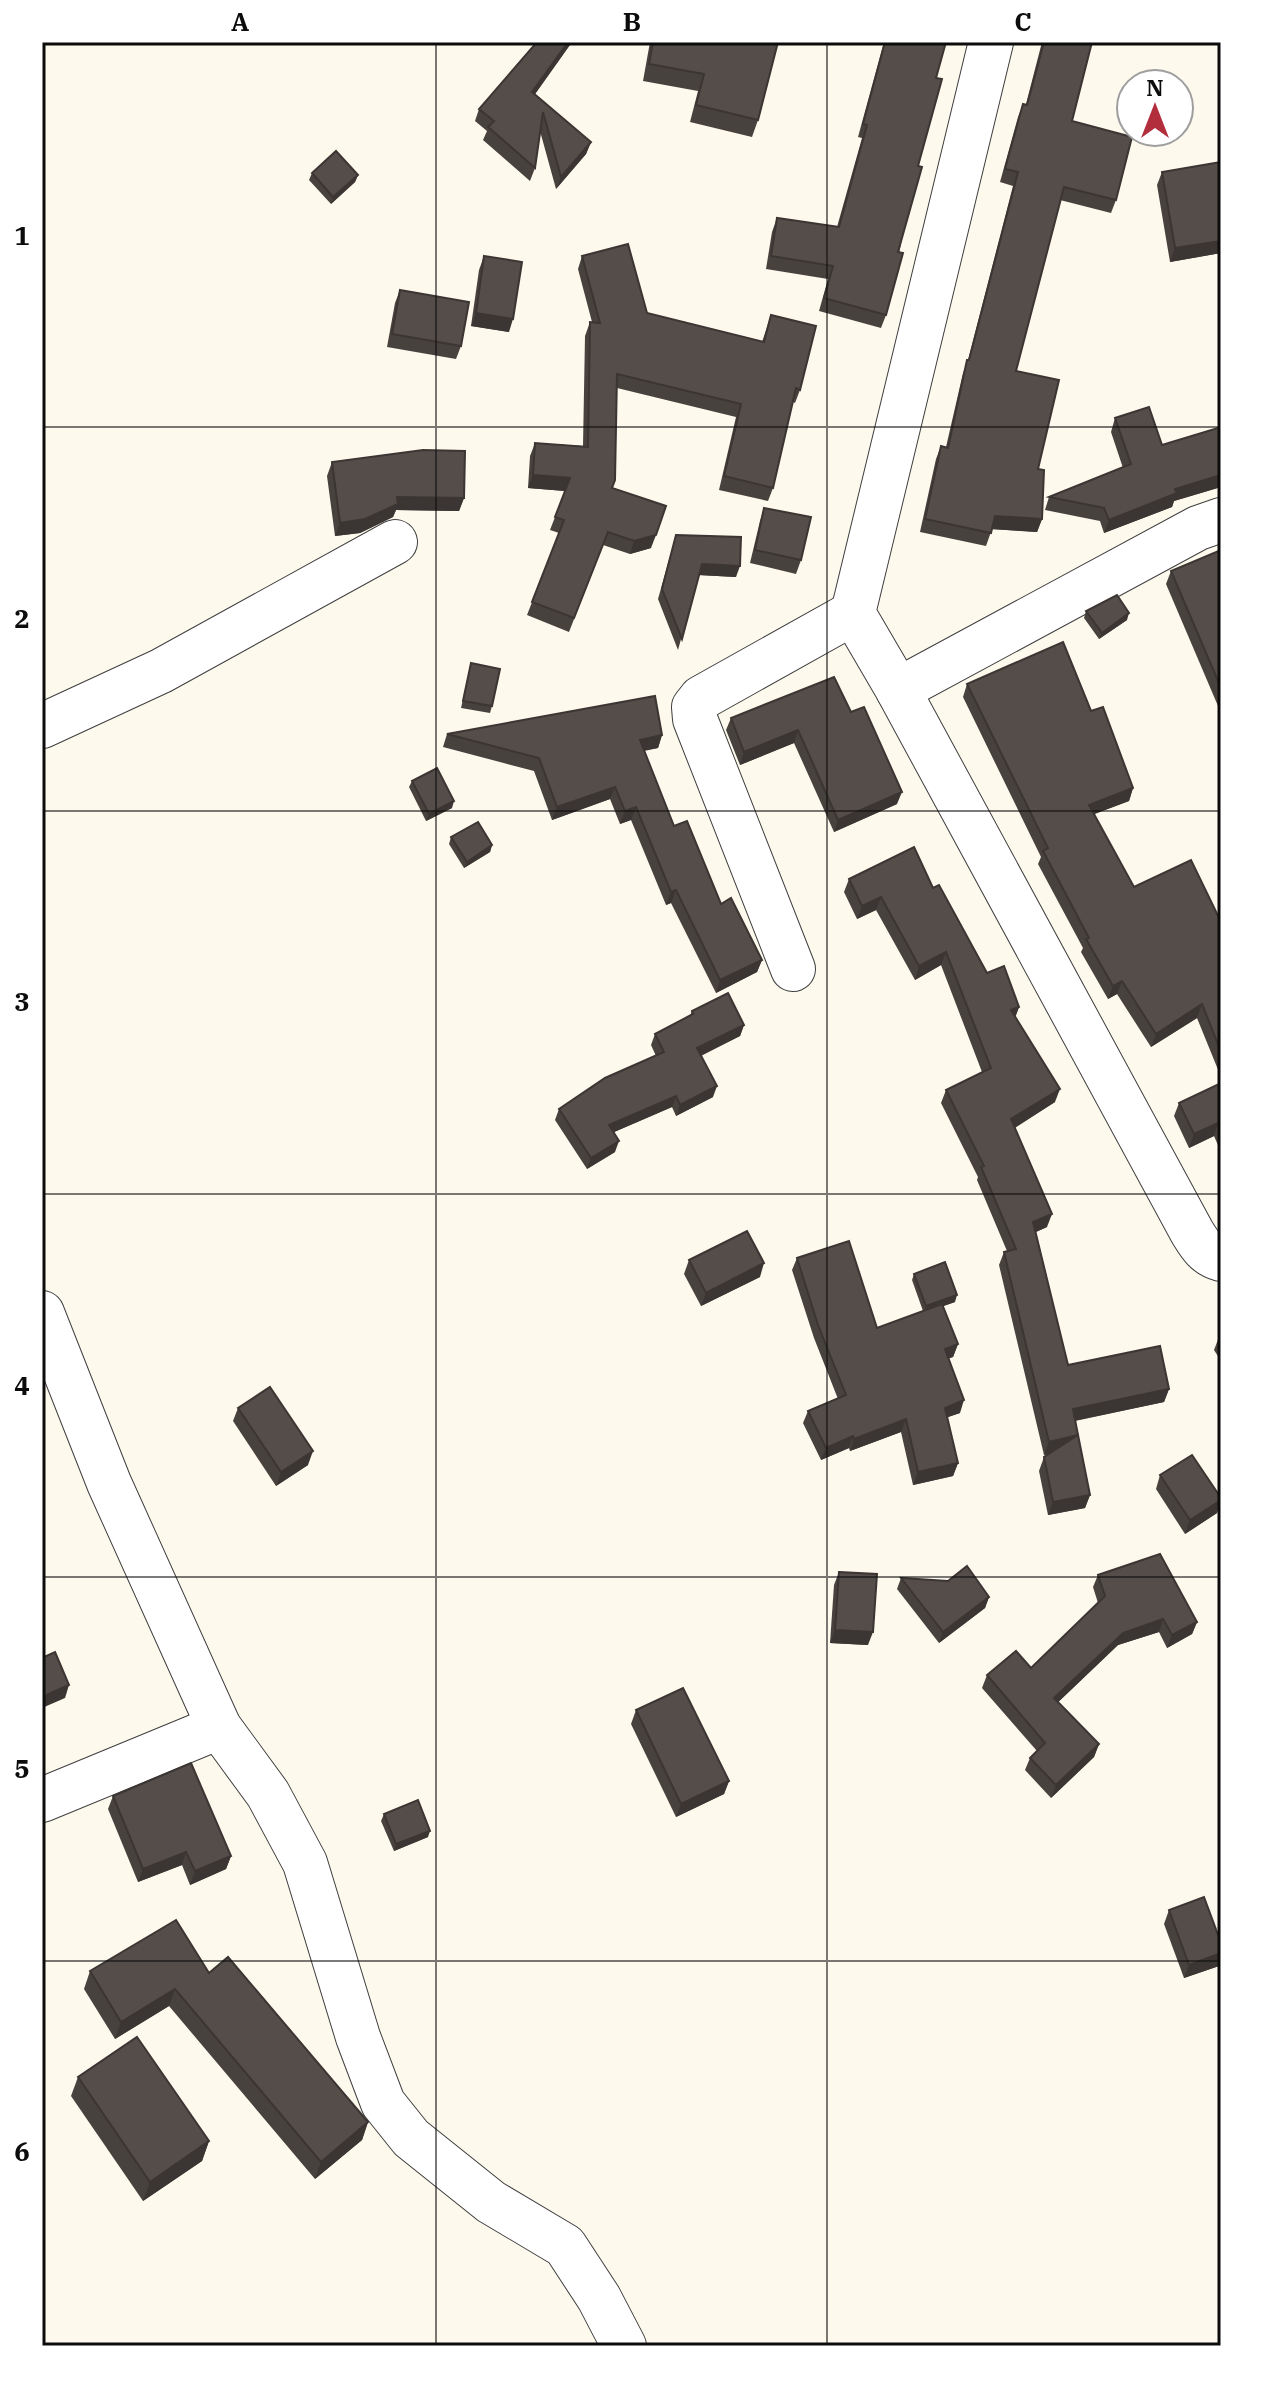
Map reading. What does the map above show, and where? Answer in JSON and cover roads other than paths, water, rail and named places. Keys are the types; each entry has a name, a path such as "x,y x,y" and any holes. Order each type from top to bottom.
{"street":[{"path":"991,42 853,613 898,690 1192,1232 1201,1247 1221,1259"},
{"path":"898,690 1198,528 1221,520"},
{"path":"42,726 161,671 395,542"},
{"path":"793,969 695,719 694,707 701,698 853,613"},
{"path":"42,1313 109,1483 219,1727 268,1794 305,1863 358,2037 383,2103 411,2138 491,2202 565,2246 599,2298 624,2346"},
{"path":"42,1800 219,1727"}]}
